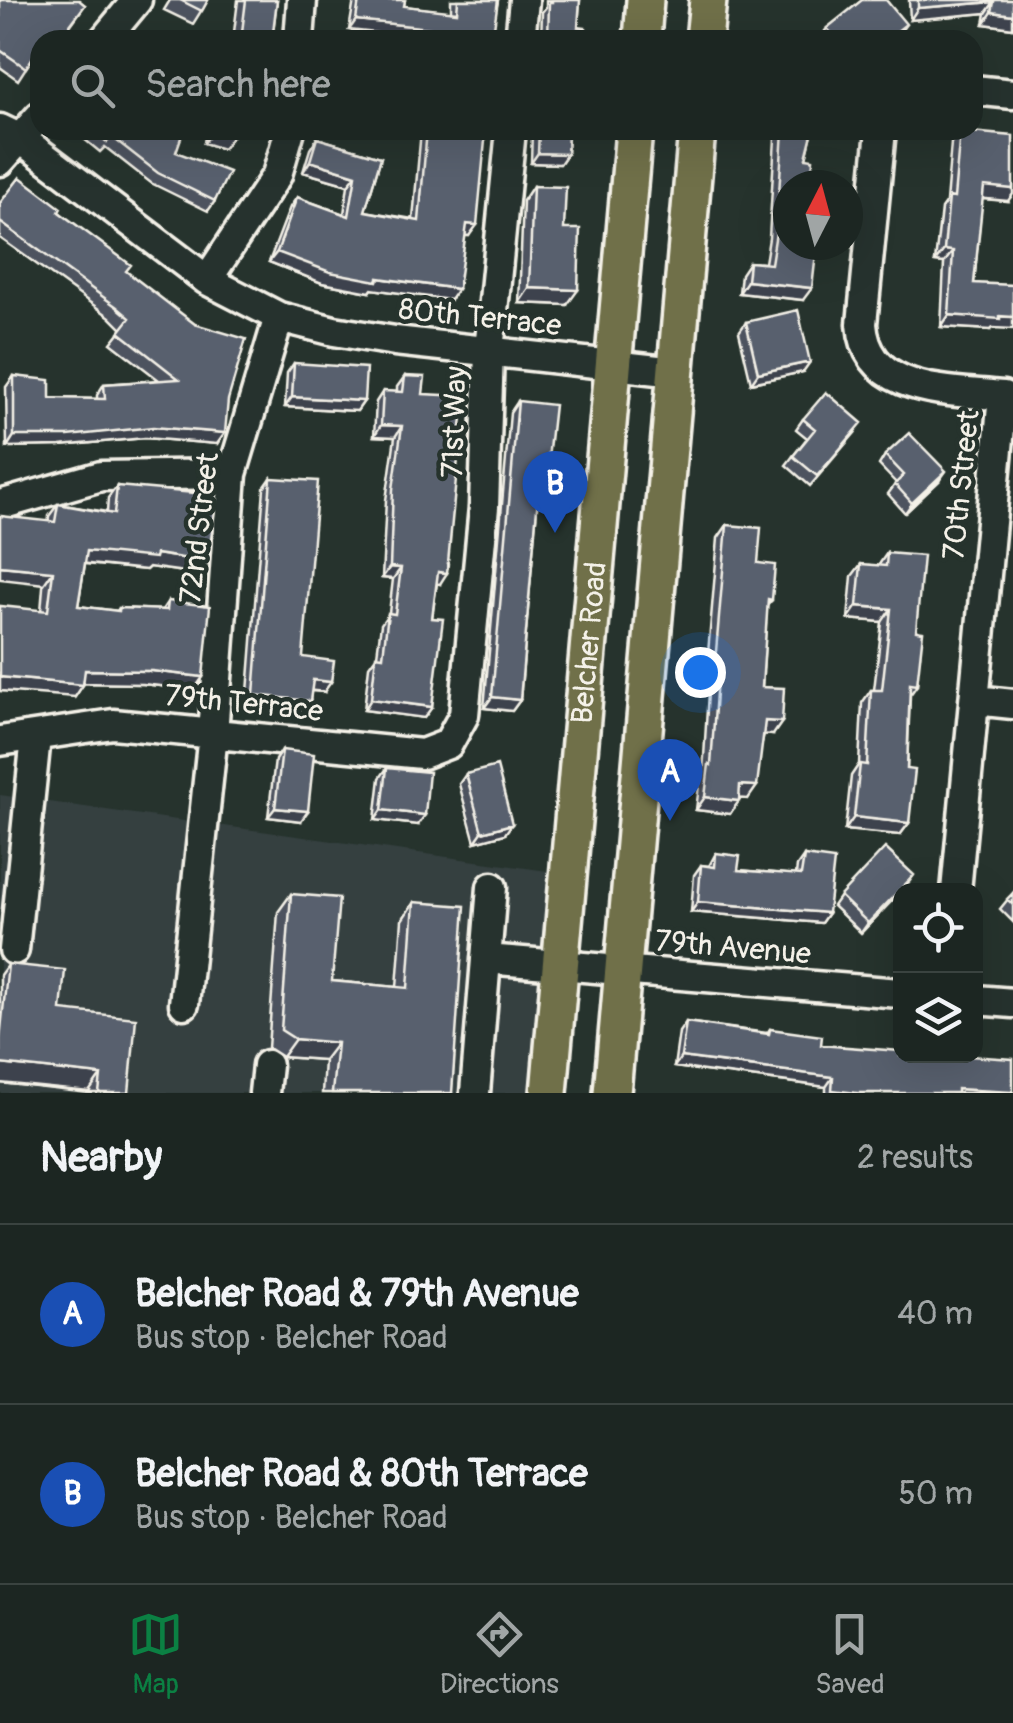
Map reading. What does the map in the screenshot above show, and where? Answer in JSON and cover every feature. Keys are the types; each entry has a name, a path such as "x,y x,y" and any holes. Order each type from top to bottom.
{"main road":[{"path":"643,30 645,0"},
{"path":"705,30 708,0"},
{"name":"Belcher Road","path":"549,1093 633,140"},
{"name":"Belcher Road","path":"612,1093 696,140"}],"street":[{"path":"112,30 137,0"},
{"path":"300,30 302,0"},
{"path":"521,30 524,0"},
{"path":"983,91 1013,94"},
{"path":"0,160 10,134 207,280 279,316"},
{"path":"207,280 277,175 287,140"},
{"name":"71st Way","path":"464,716 484,508 489,351 510,140"},
{"name":"70th Street","path":"880,140 862,324 868,349 886,372 909,385 1008,397 986,550 976,700 957,883"},
{"name":"80th Terrace","path":"279,316 360,336 676,372"},
{"name":"72nd Street","path":"184,1004 214,734 232,474 279,316"},
{"path":"0,504 101,476 232,474"},
{"path":"976,700 1013,704"},
{"name":"79th Terrace","path":"0,741 113,724 422,754 448,744 464,716"},
{"path":"14,950 36,737"},
{"path":"474,1093 492,887"},
{"name":"79th Avenue","path":"486,959 893,992"},
{"path":"983,1001 1013,1003"}],"shaded area":[{"path":"0,795 191,822 170,1017 195,1019 217,825 555,872 536,1093 0,1093"}],"building":[{"path":"0,0 79,0 85,5 66,30 30,30 30,62 26,68 0,50"},
{"path":"180,0 208,0 202,11"},
{"path":"246,0 277,0 273,30 242,30"},
{"path":"359,0 405,0 404,6 457,12 458,0 498,0 494,30 447,30 356,20"},
{"path":"580,0 578,27 586,30 548,30 552,2"},
{"path":"862,0 886,0 906,24 898,30 827,28"},
{"path":"918,0 1013,0 1013,15 992,12 994,2 918,8"},
{"path":"983,133 1013,136 1013,189 984,186 974,283 1013,285 1013,317 949,315 953,251 944,250 949,197 954,198 959,140 983,140"},
{"path":"116,140 180,140 176,152 229,172 215,201 158,173"},
{"path":"316,140 381,157 365,211 419,221 426,140 485,140 477,225 467,224 458,289 330,272 277,252 297,197 349,216 356,175 310,161"},
{"path":"539,140 568,140 567,154 538,153"},
{"path":"782,140 810,140 806,158 813,159 812,170 780,170"},
{"path":"20,177 61,208 59,212 131,265 126,271 195,324 246,339 228,400 225,433 153,427 68,436 14,436 14,376 50,380 50,398 105,399 104,384 179,379 119,332 130,318 0,222 0,203"},
{"path":"533,186 566,187 564,229 580,229 578,290 529,288"},
{"path":"773,251 773,260 815,260 812,288 747,281 749,262 771,264"},
{"path":"798,310 810,362 758,373 746,322"},
{"path":"294,363 366,368 364,401 292,397"},
{"path":"405,376 425,377 423,394 464,396 447,573 438,572 432,618 443,619 432,707 371,699 376,655 383,656 388,613 395,614 401,568 390,567 393,489 402,426 381,425 383,391 403,392"},
{"path":"826,392 862,423 817,476 793,456 815,429 803,419"},
{"path":"518,401 554,405 545,486 539,485 520,700 492,697"},
{"path":"909,433 946,471 912,503 895,484 904,475 885,455"},
{"path":"271,478 318,481 303,657 334,661 331,682 313,680 310,701 254,695"},
{"path":"117,486 217,495 208,562 156,554 155,558 87,551 78,606 119,611 167,610 168,601 210,606 203,677 85,670 83,685 0,677 0,606 48,611 53,571 0,566 0,516 55,522 58,504 114,514"},
{"path":"727,525 761,528 758,563 775,565 772,600 768,599 762,687 784,688 782,722 765,721 757,786 740,785 739,801 705,797 711,765"},
{"path":"887,553 923,556 916,631 923,632 917,685 910,684 907,769 915,770 909,823 854,817 860,764 867,765 871,690 882,690 891,609 857,606 861,564 886,566"},
{"path":"282,750 314,754 308,811 275,808"},
{"path":"497,766 512,824 482,832 466,774"},
{"path":"387,768 429,772 425,815 382,810"},
{"path":"885,848 914,875 906,883 893,883 893,897 868,923 840,896"},
{"path":"716,853 740,856 738,870 801,875 804,856 834,860 828,913 698,902 701,865 715,867"},
{"path":"291,894 339,898 332,981 408,988 414,902 465,906 452,1093 332,1093 337,1043 295,1039 281,1030"},
{"path":"8,964 65,970 61,1010 136,1018 129,1093 99,1093 101,1075 0,1064"},
{"path":"686,1022 769,1034 770,1029 822,1036 821,1045 893,1050 893,1063 983,1063 983,1057 1013,1059 1013,1092 957,1089 957,1093 857,1093 832,1090 833,1077 681,1057"}],"place":[{"name":"Belcher Road & 80th Terrace","path":"555,533"},
{"name":"Belcher Road & 79th Avenue","path":"670,821"}]}
